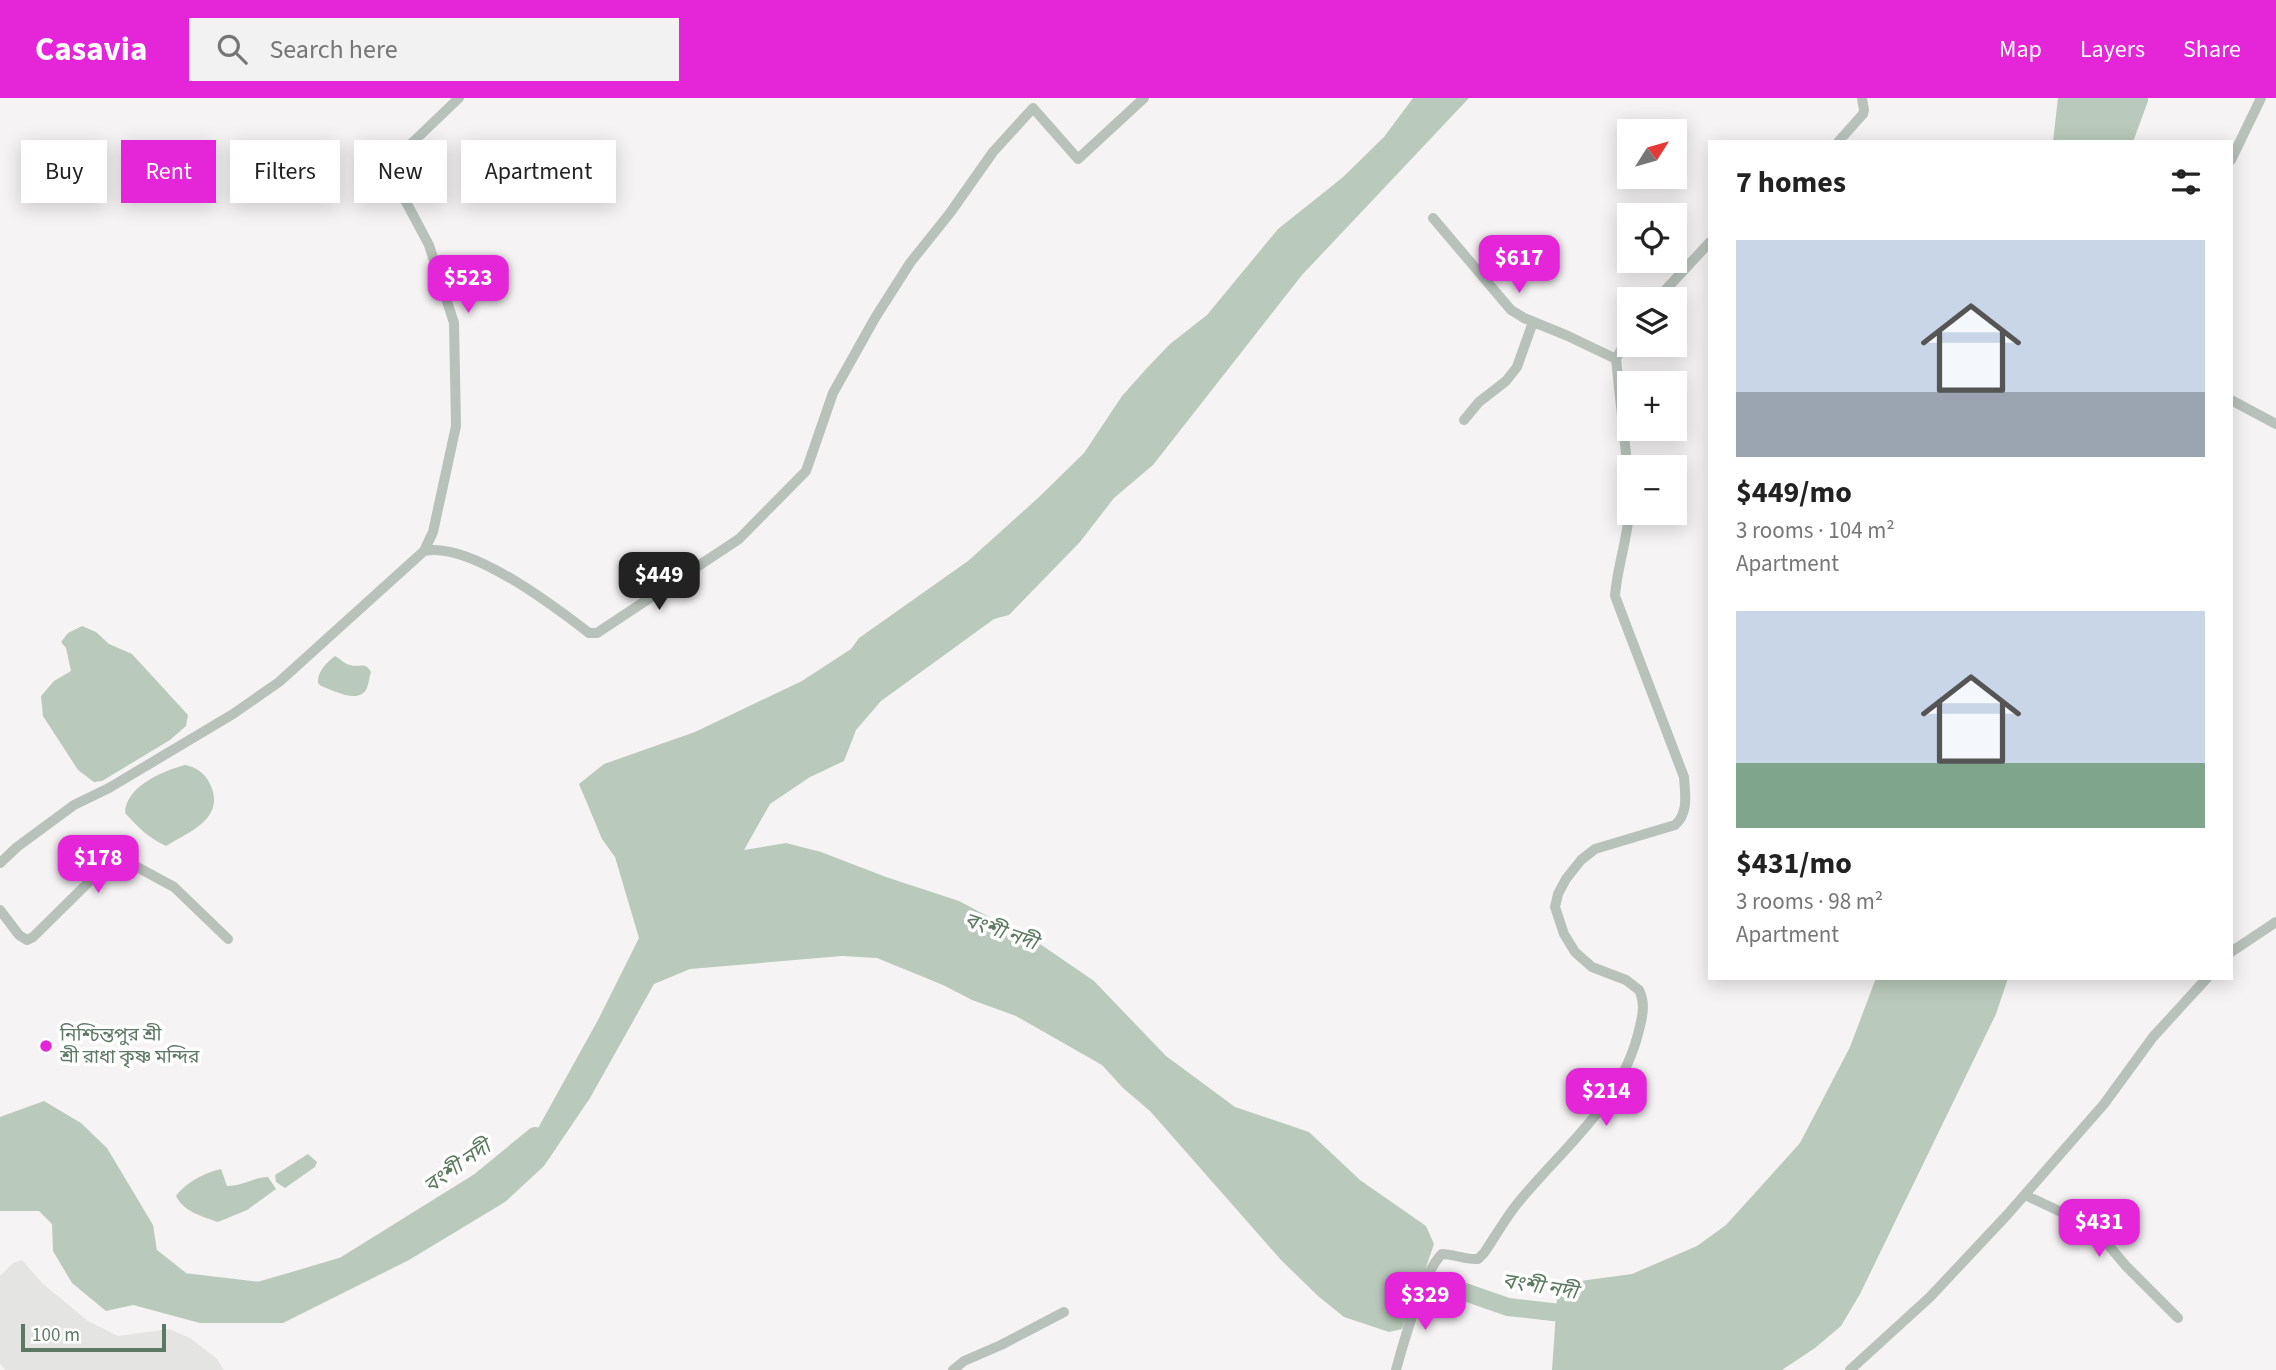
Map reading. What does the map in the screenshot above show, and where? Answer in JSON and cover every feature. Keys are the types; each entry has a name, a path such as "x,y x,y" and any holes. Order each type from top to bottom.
{"street":[{"path":"0,863 17,846 74,805 109,788 233,714 279,682 424,551 433,532 456,426 454,323 429,245 389,170 391,163 460,98"},
{"path":"424,551 432,549 449,552 489,565 589,633 597,633 739,539 806,471 833,393 875,318 910,264 950,213 992,152 1042,98"},
{"path":"1033,108 1078,159 1144,98"},
{"path":"1840,140 1863,114 1861,98"},
{"path":"2233,156 2261,98"},
{"path":"1433,218 1511,310 1616,359 1626,455"},
{"path":"1668,287 1708,244"},
{"path":"1464,420 1479,402 1506,381 1517,367 1533,322"},
{"path":"2233,401 2276,424"},
{"path":"1396,1370 1437,1258 1442,1254 1450,1254 1470,1260 1478,1259 1515,1206 1572,1146 1598,1113 1623,1077 1636,1042 1643,1011 1639,990 1626,980 1592,967 1575,953 1564,934 1555,907 1566,878 1581,860 1595,849 1675,825 1682,818 1685,803 1684,777 1615,596 1627,525"},
{"path":"0,910 19,935 27,940 97,873 118,865 137,867 174,887 228,939"},
{"path":"2233,951 2276,922"},
{"path":"1850,1370 1930,1297 2025,1195 2104,1104 2153,1037 2205,980"},
{"path":"2025,1195 2092,1227 2126,1266 2179,1318"},
{"path":"953,1370 1064,1312"}],"shaded area":[{"path":"22,1260 42,1283 88,1321 118,1336 169,1329 190,1338 217,1359 224,1370 5,1370 0,1363 0,1276 13,1263"}],"water":[{"path":"1413,98 1469,98 1302,275 1153,465 1114,498 1080,542 1009,615 994,619 881,701 856,730 844,761 810,777 770,804 744,850 786,843 821,852 959,901 1040,944 1094,981 1166,1056 1235,1107 1309,1132 1360,1180 1426,1226 1434,1244 1402,1329 1389,1332 1344,1317 1318,1296 1281,1260 1150,1111 1102,1065 1016,1016 972,1000 877,958 842,956 690,969 654,984 590,1098 544,1166 505,1202 409,1260 283,1323 200,1323 133,1305 106,1311 72,1283 53,1251 52,1224 39,1211 0,1211 0,1117 44,1101 81,1123 107,1148 153,1225 159,1264 206,1286 270,1296 354,1264 496,1172 537,1130 598,1020 639,938 615,857 602,839 579,784 604,764 695,732 802,681 851,649 859,638 968,561 1084,453 1122,396 1147,368 1170,344 1207,315 1278,229 1342,178 1384,137"},
{"path":"2058,98 2148,98 2134,140 2053,140"},
{"path":"82,626 96,632 109,644 132,654 188,715 186,726 170,740 102,781 94,782 78,770 43,716 41,696 54,681 71,671 66,648 61,642 68,633"},
{"path":"335,656 348,664 369,669 371,672 368,686 362,694 345,695 318,683 321,671"},
{"path":"185,765 200,771 206,777 214,796 213,806 210,815 195,829 166,846 148,835 125,813 127,803 147,781"},
{"path":"1875,980 2007,980 1996,1014 1860,1294 1841,1326 1782,1370 1552,1370 1558,1284 1632,1274 1697,1246 1726,1225 1800,1143 1850,1047"},
{"path":"308,1154 317,1162 315,1167 285,1188 276,1182 275,1175"},
{"path":"221,1169 227,1186 268,1177 276,1189 247,1210 218,1222 194,1213 179,1201 176,1196 190,1183"}],"waterway":[{"name":"বংশী নদী","path":"140,1248 183,1282 259,1291 344,1266 479,1182 535,1136"},
{"name":"বংশী নদী","path":"1410,1273 1508,1307 1579,1315"}],"place":[{"name":"নিশ্চিন্তপুর শ্রী শ্রী রাধা কৃষ্ণ মন্দির","path":"46,1046"}]}
